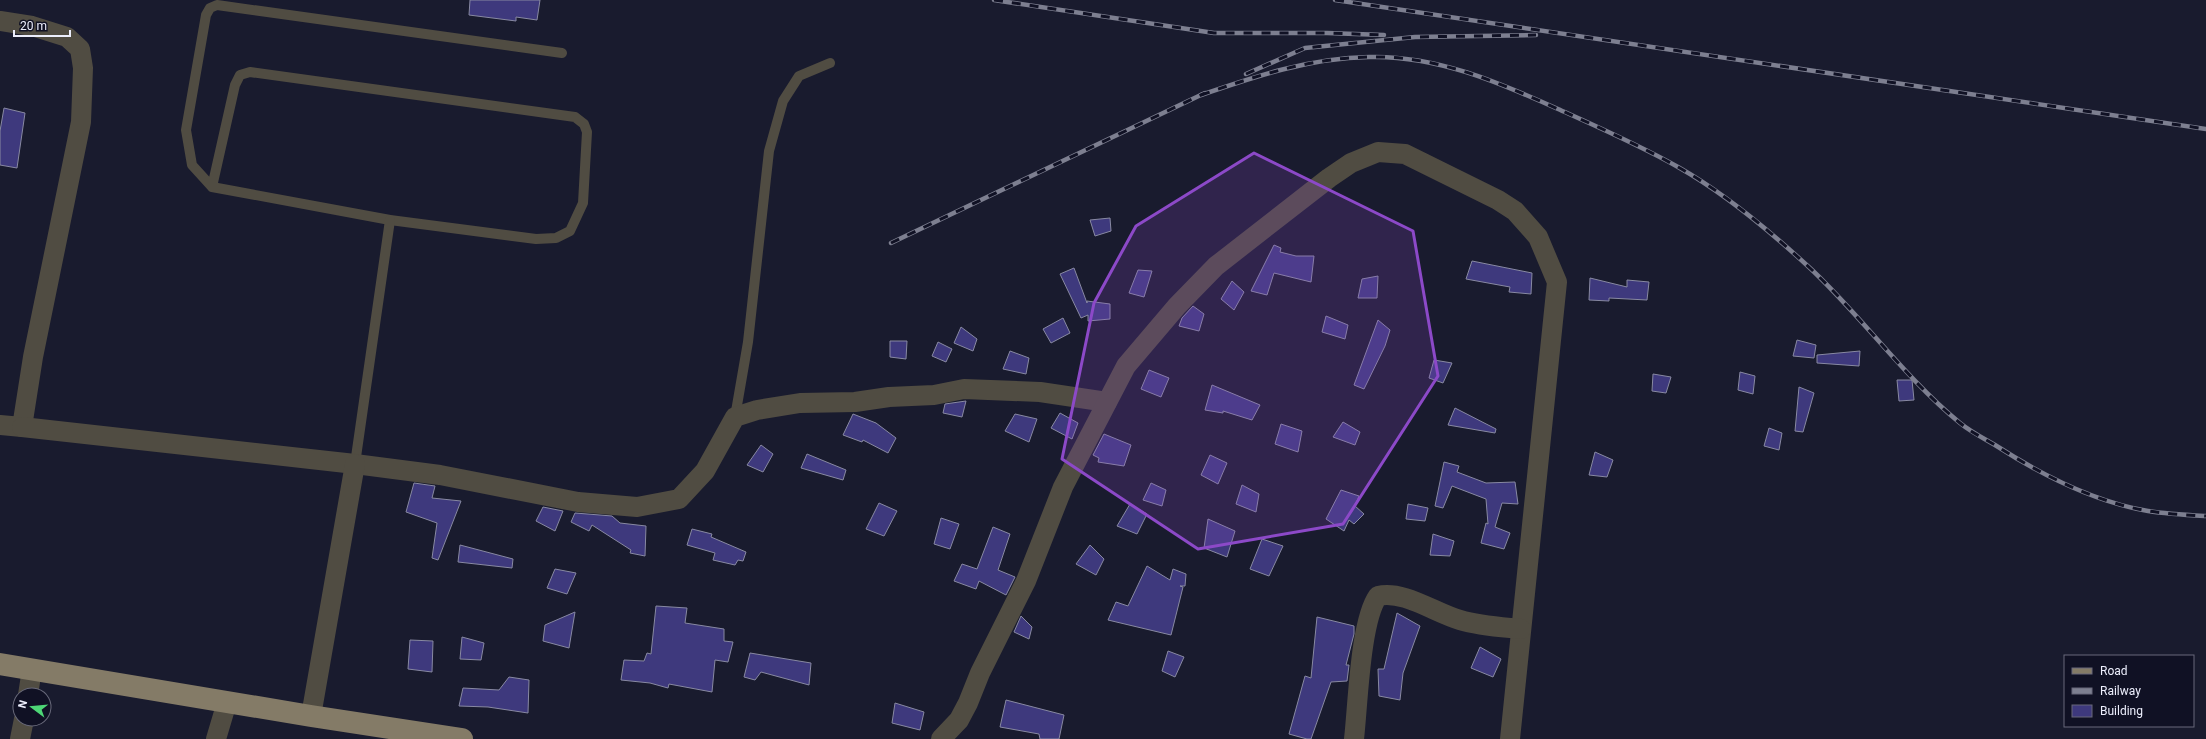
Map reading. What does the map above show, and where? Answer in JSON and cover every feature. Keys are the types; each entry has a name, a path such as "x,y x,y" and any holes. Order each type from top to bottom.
{"main road":[{"path":"0,664 311,716 462,739"}],"street":[{"path":"0,21 32,26 67,37 80,49 83,68 81,122 35,349 22,427"},
{"path":"941,739 959,720 968,703 980,673 1026,581 1063,487 1126,366 1177,306 1216,266 1329,178 1351,164 1378,152 1405,154 1498,200 1515,211 1538,237 1557,282 1510,739"},
{"path":"0,425 355,464 440,476 578,502 637,507 679,499 706,471 735,417 757,410 800,403 855,402 889,397 934,395 964,389 1040,392 1107,402"},
{"path":"311,716 355,464"},
{"path":"1354,739 1365,633 1372,604 1378,596 1387,594 1420,604 1460,620 1522,629"},
{"path":"29,687 32,669"},
{"path":"216,739 227,702"},
{"path":"20,739 22,727"}],"lane":[{"path":"212,187 234,85 240,75 250,72 575,118 584,124 587,132 583,203 570,231 556,238 536,238 390,220 212,187 192,165 186,130 206,15 210,8 217,5 562,54"},
{"path":"735,417 748,342 769,151 783,101 799,76 830,63"},
{"path":"355,464 390,220"}],"highlighted area":[{"path":"1254,153 1413,231 1438,376 1343,524 1198,549 1062,459 1094,303 1136,226"}],"building":[{"path":"470,0 540,0 537,20 516,17 516,21 469,15"},
{"path":"4,108 25,113 17,168 0,165 0,131"},
{"path":"1110,218 1111,231 1095,236 1090,220"},
{"path":"1274,245 1281,248 1280,252 1296,256 1314,256 1311,282 1274,273 1267,295 1251,291"},
{"path":"1472,261 1532,273 1531,294 1509,292 1510,287 1466,279"},
{"path":"1074,268 1087,303 1087,301 1110,304 1110,319 1088,321 1088,315 1081,318 1060,274"},
{"path":"1138,270 1152,271 1144,297 1129,293"},
{"path":"1378,276 1377,298 1358,298 1362,279"},
{"path":"1590,278 1627,287 1627,280 1649,282 1647,300 1609,298 1609,301 1589,300"},
{"path":"1232,281 1244,292 1234,310 1221,299"},
{"path":"1193,306 1204,314 1199,331 1179,326 1182,318"},
{"path":"1326,316 1348,325 1345,339 1322,332"},
{"path":"1063,318 1070,333 1051,343 1043,329"},
{"path":"1378,320 1390,330 1385,346 1364,389 1354,385"},
{"path":"961,327 977,339 973,351 954,343"},
{"path":"1797,340 1816,345 1814,358 1793,356"},
{"path":"890,341 907,341 906,359 890,357"},
{"path":"938,342 952,349 946,362 932,356"},
{"path":"1010,351 1029,358 1026,374 1003,369"},
{"path":"1860,351 1859,366 1817,363 1817,355"},
{"path":"1434,360 1452,363 1443,383 1429,378"},
{"path":"1149,370 1169,378 1161,397 1141,389"},
{"path":"1740,372 1755,376 1753,394 1738,390"},
{"path":"1653,374 1671,377 1666,393 1652,391"},
{"path":"1897,380 1912,380 1914,400 1899,401"},
{"path":"1212,385 1260,405 1252,420 1223,411 1223,413 1205,410"},
{"path":"1799,387 1814,393 1803,432 1795,431"},
{"path":"966,401 962,417 943,413 945,404"},
{"path":"1455,408 1496,429 1495,433 1448,425"},
{"path":"1060,413 1078,423 1072,439 1051,428"},
{"path":"853,414 876,423 896,438 888,453 863,440 862,442 843,435"},
{"path":"1015,414 1037,419 1029,442 1005,431"},
{"path":"1343,422 1360,432 1355,445 1333,437"},
{"path":"1281,424 1302,431 1298,452 1275,444"},
{"path":"1769,428 1782,433 1779,450 1764,446"},
{"path":"1104,434 1131,445 1124,466 1098,462 1099,458 1093,455"},
{"path":"761,445 773,454 763,472 747,465"},
{"path":"1595,452 1613,460 1607,477 1589,475"},
{"path":"807,454 846,470 843,480 801,468"},
{"path":"1210,455 1227,463 1218,484 1201,475"},
{"path":"1444,462 1459,466 1457,472 1486,483 1515,482 1518,504 1502,503 1495,527 1510,533 1504,549 1481,543 1486,523 1488,524 1486,499 1452,486 1443,508 1435,506"},
{"path":"414,483 435,486 432,498 461,501 438,560 432,558 437,523 406,512"},
{"path":"1151,483 1166,490 1162,506 1143,500"},
{"path":"1242,485 1259,494 1256,512 1236,504"},
{"path":"1341,490 1359,496 1355,506 1364,514 1354,524 1349,520 1344,531 1326,519"},
{"path":"879,503 897,511 884,536 866,529"},
{"path":"1130,504 1147,514 1137,534 1117,526"},
{"path":"1408,504 1428,508 1425,521 1406,519"},
{"path":"543,507 563,511 555,531 536,521"},
{"path":"575,513 612,516 620,523 646,526 645,556 630,553 631,550 592,525 589,531 571,522"},
{"path":"941,518 959,524 950,549 934,544"},
{"path":"1208,519 1235,531 1227,557 1204,548"},
{"path":"993,527 1010,534 998,570 1015,577 1006,595 979,581 976,589 954,581 962,564 977,569"},
{"path":"692,529 712,534 711,537 746,552 743,561 738,560 735,565 713,560 715,553 687,545"},
{"path":"1433,534 1454,541 1450,556 1430,555"},
{"path":"1262,539 1283,546 1269,576 1250,569"},
{"path":"460,545 513,559 512,568 458,562"},
{"path":"1090,545 1104,559 1096,575 1076,564"},
{"path":"1147,566 1170,580 1173,569 1186,574 1185,586 1180,586 1183,587 1171,635 1108,620 1116,602 1128,606"},
{"path":"555,569 576,573 567,594 547,588"},
{"path":"656,606 687,608 685,623 724,629 724,641 733,642 728,662 715,660 712,692 669,684 668,688 650,683 621,680 624,660 644,661 647,653 651,654"},
{"path":"575,612 569,648 543,641 545,625"},
{"path":"1397,613 1420,626 1403,673 1400,700 1379,696 1378,669 1384,669"},
{"path":"1021,616 1032,627 1029,639 1014,632"},
{"path":"1317,617 1354,626 1354,634 1346,665 1349,665 1347,681 1331,682 1311,739 1307,739 1289,734 1305,676 1311,678"},
{"path":"462,637 484,643 481,660 460,659"},
{"path":"410,640 433,641 432,672 408,669"},
{"path":"1480,647 1501,659 1493,677 1471,668"},
{"path":"1168,651 1184,657 1175,677 1162,671"},
{"path":"750,653 811,663 809,685 761,672 755,680 744,677"},
{"path":"509,677 529,680 528,713 488,707 459,706 463,688 499,690"},
{"path":"1006,700 1064,715 1059,739 1040,739 1039,734 1000,727"},
{"path":"895,703 924,712 920,730 892,723"}],"railway":[{"path":"994,0 1214,33 1327,33 1384,35"},
{"path":"1335,0 2206,129"},
{"path":"1246,74 1305,48 1415,37 1536,35"},
{"path":"1201,95 1242,81 1304,64 1347,58 1369,57 1418,60 1442,65 1513,89 1603,129 1648,151 1678,167 1730,201 1764,227 1811,269 1921,387 1960,423 1973,432 2030,466 2068,486 2088,494 2128,507 2148,511 2206,516"},
{"path":"891,243 1205,93"}]}
